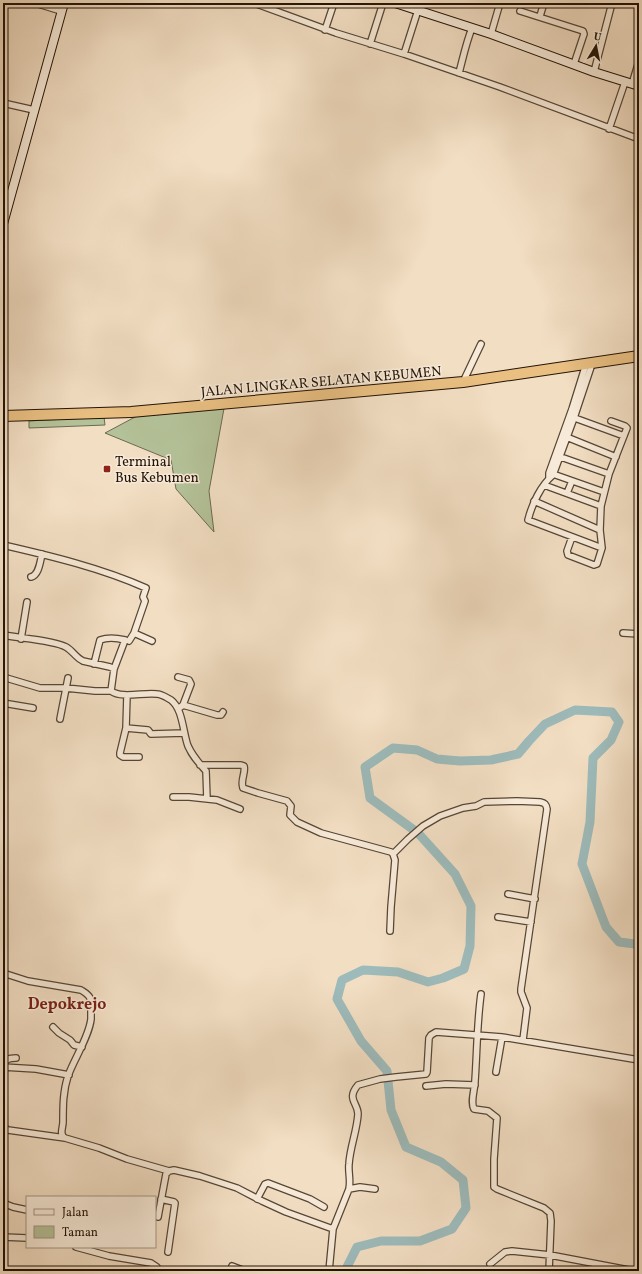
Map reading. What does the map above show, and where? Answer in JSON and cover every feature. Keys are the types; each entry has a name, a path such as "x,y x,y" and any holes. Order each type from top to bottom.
{"highway":[{"name":"JALAN LINGKAR SELATAN KEBUMEN","path":"3,416 132,412 463,382 639,356"}],"street":[{"path":"35,3 59,8"},
{"path":"3,203 59,8 64,3"},
{"path":"254,3 265,5 325,30 404,54 500,87 639,140"},
{"path":"325,30 334,3"},
{"path":"370,44 383,3"},
{"path":"395,3 490,34 594,72 632,84"},
{"path":"490,34 500,3"},
{"path":"540,16 544,3"},
{"path":"594,72 612,3"},
{"path":"632,3 639,5"},
{"path":"404,54 418,10"},
{"path":"520,11 540,16 584,32 574,64"},
{"path":"459,73 466,49 466,43 472,28"},
{"path":"609,128 632,84 639,61"},
{"path":"3,103 31,109"},
{"path":"3,224 31,109"},
{"path":"463,382 481,344"},
{"path":"589,364 558,456 550,475 534,502 528,520 602,548"},
{"path":"572,417 624,436"},
{"path":"572,537 568,555 594,565 597,564 602,548 600,530 601,506 604,492 609,474 627,427 611,421"},
{"path":"565,437 616,457"},
{"path":"558,456 609,474"},
{"path":"550,475 604,492"},
{"path":"567,493 572,481"},
{"path":"544,485 601,506"},
{"path":"534,502 600,530"},
{"path":"3,545 100,570 146,588 143,597 145,601 134,633 128,641 114,669 111,690"},
{"path":"30,577 37,573 42,554"},
{"path":"21,639 27,602"},
{"path":"134,633 152,642"},
{"path":"623,633 639,634"},
{"path":"3,635 62,645 79,660 114,669"},
{"path":"94,664 100,640 104,638 113,638 128,641"},
{"path":"3,677 40,688 66,688 95,691 111,690 115,693 127,695 158,694 172,701 178,709 191,753 196,762 206,771 207,799"},
{"path":"178,677 190,682 183,705 178,709"},
{"path":"60,719 68,678"},
{"path":"127,695 126,728 121,744 120,756 139,757"},
{"path":"3,703 33,708"},
{"path":"183,705 217,715 221,715 223,712"},
{"path":"126,728 148,730 150,734 184,733"},
{"path":"200,765 244,766 245,769 242,780 243,788 287,801 291,806 290,815 298,822 321,833 381,848 391,852 395,860 390,931"},
{"path":"173,797 217,800 240,809"},
{"path":"393,854 423,826 440,816 463,808 476,806 484,802 517,801 545,803 547,809 521,989 527,1008 523,1040"},
{"path":"508,894 535,899"},
{"path":"498,917 531,922"},
{"path":"3,973 28,981 81,990 88,995 90,999 91,1020 82,1046 68,1075 65,1085 62,1109 63,1123 61,1132 62,1136 65,1138"},
{"path":"481,994 473,1107 474,1109 488,1112 497,1118 494,1159 494,1187 548,1210 550,1213 549,1271"},
{"path":"53,1027 74,1045 82,1046"},
{"path":"329,1271 333,1229 349,1191 351,1182 349,1163 358,1116 352,1099 354,1092 358,1085 380,1079 427,1073 429,1038 433,1033 502,1037 639,1060"},
{"path":"496,1072 502,1037"},
{"path":"16,1058 8,1059 5,1061 3,1066 36,1069 68,1075"},
{"path":"3,1072 3,1100"},
{"path":"426,1086 446,1084 475,1085"},
{"path":"3,1127 8,1130 65,1138 168,1171 174,1170 200,1176 237,1188 257,1199 333,1229"},
{"path":"158,1217 166,1174 168,1171"},
{"path":"257,1199 265,1184 268,1183 310,1199 324,1207"},
{"path":"349,1191 360,1187 375,1189"},
{"path":"161,1199 175,1203 168,1252"},
{"path":"3,1203 26,1210"},
{"path":"3,1237 26,1238"},
{"path":"80,1248 109,1256 152,1263 157,1267 157,1271"},
{"path":"490,1264 504,1252 512,1251 550,1255 634,1271"},
{"path":"232,1266 245,1271"}],"green space":[{"path":"225,403 209,491 214,532 176,489 171,460 105,433 152,408"},
{"path":"104,417 105,425 29,428 29,421"}],"waterway":[{"path":"346,1271 357,1247 381,1241 420,1241 452,1229 466,1208 463,1180 441,1162 406,1147 391,1110 387,1071 361,1041 337,999 342,980 363,970 398,972 428,982 443,978 464,969 470,946 471,906 455,874 418,833 370,798 365,767 393,748 417,750 437,759 460,761 491,760 518,754 545,724 575,710 612,712 619,722 611,740 593,758 590,822 582,864 606,927 619,942 635,944 639,942"}],"place":[{"name":"Terminal Bus Kebumen","path":"107,469"}],"district":[{"name":"Depokrejo","path":"67,1003"}]}
